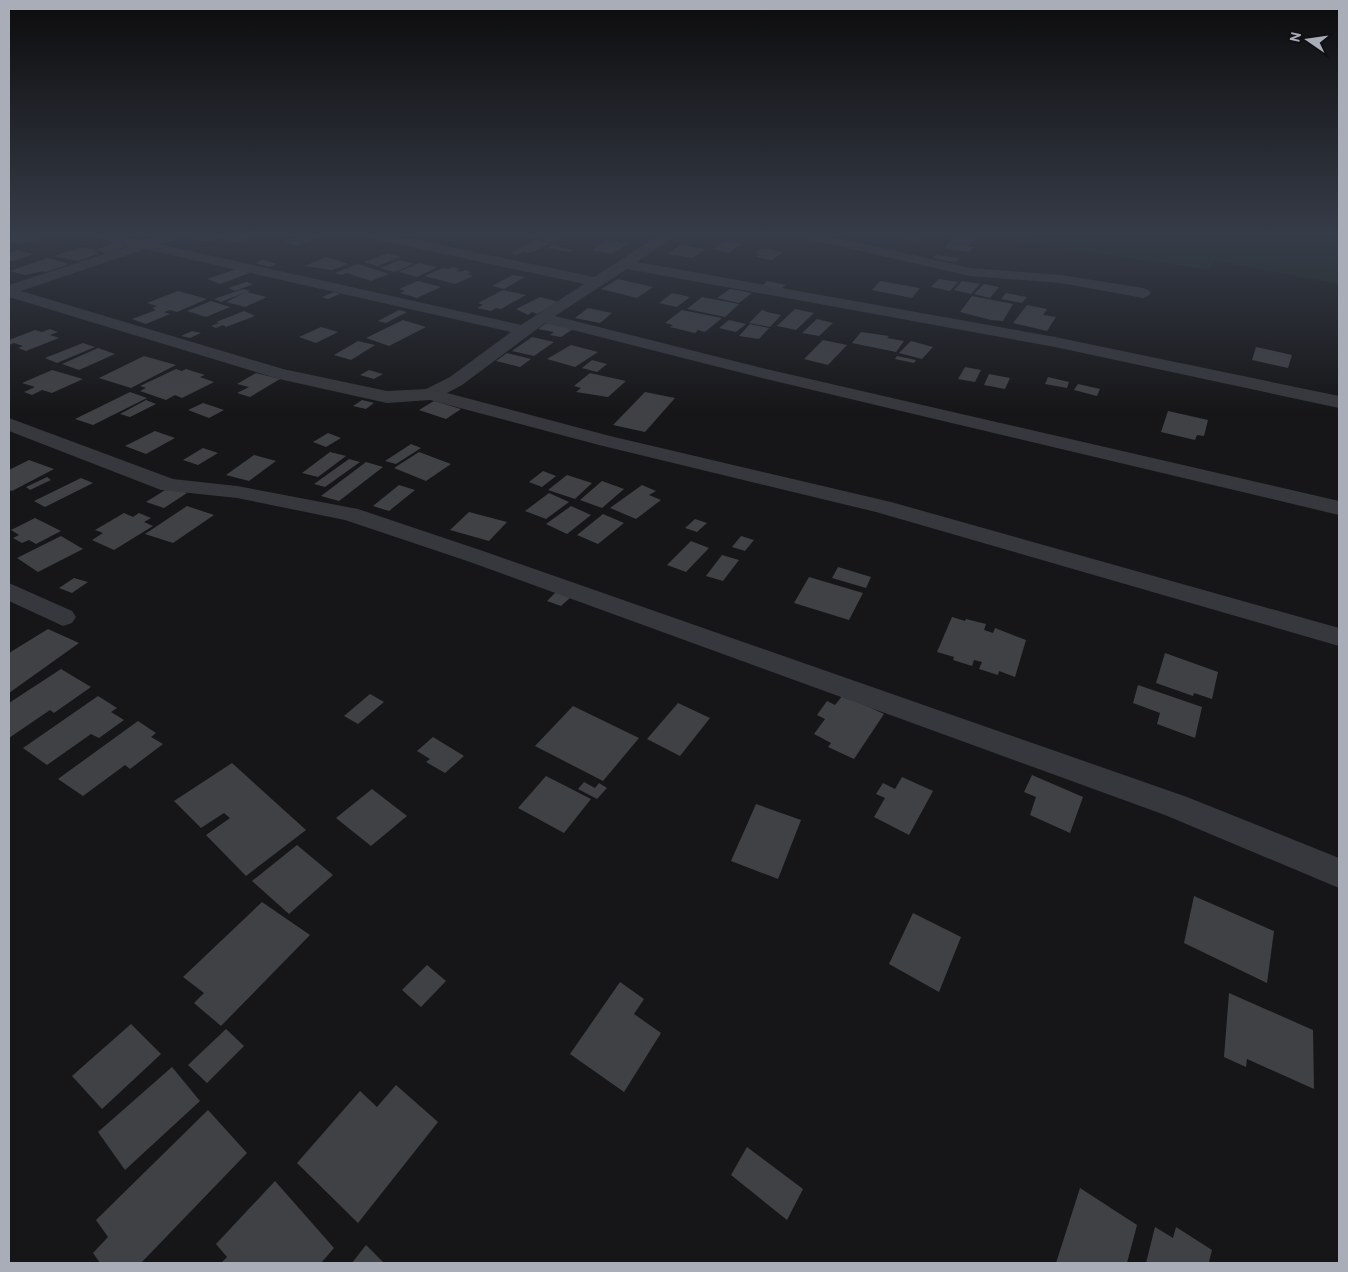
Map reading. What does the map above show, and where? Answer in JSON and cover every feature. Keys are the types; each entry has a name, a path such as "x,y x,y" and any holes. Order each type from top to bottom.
{"street":[{"path":"17,293 279,374 387,397 430,394 606,441 884,506 1339,637"},
{"path":"357,293 524,330"},
{"path":"430,394 456,381 524,330 579,293"},
{"path":"772,293 917,317 1057,343 1339,402"},
{"path":"542,318 762,373 1339,508"},
{"path":"9,424 169,485 237,492 350,514 460,551 1176,806 1339,873"},
{"path":"9,591 62,618"}],"building":[{"path":"172,293 187,293 207,299 177,312 170,310 164,312 170,314 146,324 132,319 156,310 152,308 157,306 147,303"},
{"path":"230,293 243,293 221,302 214,299"},
{"path":"243,293 267,297 245,307 226,302"},
{"path":"331,293 340,294 328,299 322,297"},
{"path":"401,293 427,293 417,298"},
{"path":"497,293 526,295 501,309 496,308 491,311 477,308 483,305 478,303"},
{"path":"618,293 644,293 637,298"},
{"path":"672,293 690,297 677,307 659,303"},
{"path":"724,293 752,293 739,303 717,298"},
{"path":"889,293 916,293 912,298"},
{"path":"975,293 994,293 990,298"},
{"path":"1006,293 1027,297 1022,303 1001,299"},
{"path":"972,296 1013,304 1003,321 960,312"},
{"path":"540,297 559,302 537,314 532,312 528,315 516,309"},
{"path":"702,297 739,304 725,317 687,309"},
{"path":"211,301 230,307 206,317 187,311"},
{"path":"1027,305 1047,309 1043,315 1056,317 1047,331 1013,323"},
{"path":"588,308 612,313 600,323 575,318"},
{"path":"795,309 814,313 796,330 777,326"},
{"path":"399,310 407,312 386,323 378,321"},
{"path":"682,310 722,318 705,332 698,330 695,333 670,327 673,325 665,323"},
{"path":"762,310 781,315 770,327 749,323"},
{"path":"244,311 255,316 226,327 223,325 216,328 211,326 219,323 216,322"},
{"path":"817,319 833,323 819,336 802,333"},
{"path":"403,320 426,327 389,346 366,338"},
{"path":"729,320 746,324 736,332 719,328"},
{"path":"546,323 573,329 561,337 550,335 554,332 538,329"},
{"path":"750,324 769,328 759,339 739,336"},
{"path":"321,327 338,332 316,343 299,337"},
{"path":"50,329 58,332 50,335 59,338 26,351 18,348 23,346 14,343 9,345 9,340 35,330 42,332"},
{"path":"192,331 201,333 190,338 181,336"},
{"path":"861,332 889,336 887,338 904,341 896,352 852,343"},
{"path":"532,337 554,342 534,356 512,351"},
{"path":"823,340 847,345 828,365 804,359"},
{"path":"358,341 375,345 351,360 334,355"},
{"path":"911,341 933,347 922,359 899,353"},
{"path":"83,343 95,347 57,363 45,358"},
{"path":"571,345 598,352 575,367 547,359"},
{"path":"1256,347 1292,355 1288,368 1252,360"},
{"path":"98,348 115,354 79,370 62,364"},
{"path":"507,353 531,359 520,367 496,361"},
{"path":"144,356 176,365 131,388 99,378"},
{"path":"897,356 916,360 914,363 895,359"},
{"path":"592,360 607,364 597,372 582,368"},
{"path":"965,367 981,370 975,382 958,379"},
{"path":"176,369 182,371 186,369 205,375 200,377 214,382 182,398 175,395 166,400 140,391 146,388 140,386"},
{"path":"52,370 83,379 52,393 42,390 32,395 24,392 35,387 22,383"},
{"path":"369,370 383,374 374,379 360,375"},
{"path":"256,373 280,379 250,397 237,393 249,387 237,384"},
{"path":"590,373 626,381 608,397 576,392 581,388 574,386"},
{"path":"989,374 1010,378 1005,389 984,385"},
{"path":"1048,377 1069,382 1067,388 1045,384"},
{"path":"1078,384 1100,389 1097,396 1074,390"},
{"path":"130,392 147,398 93,425 75,419"},
{"path":"645,392 675,398 645,432 613,425"},
{"path":"146,400 156,404 130,417 120,414"},
{"path":"362,400 374,403 366,409 353,406"},
{"path":"434,401 461,409 446,419 419,410"},
{"path":"203,403 224,410 209,418 188,410"},
{"path":"1168,411 1208,420 1204,436 1197,435 1195,440 1161,432"},
{"path":"155,431 175,438 146,454 125,446"},
{"path":"328,433 341,438 326,447 313,442"},
{"path":"411,444 421,448 396,464 385,461"},
{"path":"203,448 218,453 198,465 183,460"},
{"path":"330,452 346,456 318,477 302,473"},
{"path":"419,452 451,464 426,481 394,468"},
{"path":"254,455 276,461 249,481 226,475"},
{"path":"349,459 360,462 325,487 314,484"},
{"path":"29,460 54,469 12,491 9,490 9,470"},
{"path":"366,462 383,467 339,501 321,496"},
{"path":"543,471 556,476 542,487 529,482"},
{"path":"567,475 592,483 575,499 548,490"},
{"path":"47,477 51,480 30,490 26,487"},
{"path":"81,478 93,483 45,507 34,501"},
{"path":"602,481 624,489 602,508 580,500"},
{"path":"399,485 415,490 389,511 373,506"},
{"path":"642,485 656,491 649,495 661,500 636,519 610,508"},
{"path":"170,487 187,493 164,508 146,502"},
{"path":"549,493 569,502 546,519 525,511"},
{"path":"187,506 214,515 173,543 145,534"},
{"path":"571,506 591,515 567,534 546,524"},
{"path":"469,512 507,522 489,541 450,530"},
{"path":"124,513 133,517 139,513 151,518 144,522 153,526 114,550 92,540 103,533 95,530"},
{"path":"603,514 624,523 598,544 577,535"},
{"path":"35,518 61,531 36,544 29,540 22,543 13,538 19,535 11,530"},
{"path":"695,519 707,523 697,532 685,528"},
{"path":"61,536 83,549 38,572 17,558"},
{"path":"741,536 754,540 745,551 732,547"},
{"path":"691,541 709,548 686,572 667,565"},
{"path":"722,555 739,560 723,581 706,576"},
{"path":"838,567 871,577 866,588 832,578"},
{"path":"809,577 863,593 849,620 794,603"},
{"path":"74,578 88,582 72,593 59,588"},
{"path":"557,591 571,597 561,606 547,601"},
{"path":"952,617 986,624 984,630 993,633 995,628 1026,640 1015,677 999,671 998,675 979,669 982,662 974,660 972,666 953,660 954,657 937,652"},
{"path":"48,629 79,643 9,693 9,653"},
{"path":"1165,653 1218,672 1212,699 1194,693 1193,696 1156,683"},
{"path":"61,669 91,687 54,713 50,710 9,738 9,703"},
{"path":"1138,685 1202,707 1195,738 1157,724 1160,713 1133,703"},
{"path":"370,694 384,702 358,724 344,716"},
{"path":"843,695 884,714 854,759 828,747 831,743 814,734 825,719 817,715 827,701 835,705"},
{"path":"98,696 117,708 111,712 124,720 99,738 91,734 47,765 23,748"},
{"path":"678,703 710,718 680,756 647,739"},
{"path":"573,706 639,738 603,781 535,746"},
{"path":"138,721 156,733 151,737 163,744 130,769 125,765 83,796 58,779"},
{"path":"433,737 464,756 445,773 426,762 430,759 417,751"},
{"path":"232,763 306,830 246,876 206,835 230,818 224,813 201,828 174,801"},
{"path":"1032,775 1083,797 1070,833 1030,815 1036,797 1024,792"},
{"path":"546,776 591,799 564,833 518,808"},
{"path":"902,777 933,791 909,835 874,817 885,798 876,794 883,783 895,789"},
{"path":"584,782 595,788 599,783 607,788 597,799 578,789"},
{"path":"372,789 407,816 371,846 336,818"},
{"path":"756,804 801,820 778,879 731,861"},
{"path":"297,845 333,875 289,914 252,881"},
{"path":"1194,896 1274,931 1267,983 1184,943"},
{"path":"262,902 310,935 221,1026 194,1003 204,993 183,977"},
{"path":"913,913 961,937 939,992 889,964"},
{"path":"427,965 446,981 421,1007 402,990"},
{"path":"620,982 644,999 634,1014 661,1033 624,1092 570,1054"},
{"path":"1229,993 1313,1030 1314,1089 1247,1059 1246,1067 1224,1057"},
{"path":"131,1024 161,1054 102,1109 72,1076"},
{"path":"226,1029 244,1046 207,1083 188,1065"},
{"path":"172,1067 200,1101 125,1170 98,1132"},
{"path":"396,1085 438,1122 358,1223 297,1163 360,1091 377,1107"},
{"path":"208,1110 247,1153 141,1263 100,1263 93,1253 108,1237 96,1220"},
{"path":"747,1147 803,1189 787,1220 731,1175"},
{"path":"275,1181 334,1248 321,1263 221,1263 227,1257 216,1244"},
{"path":"1080,1188 1137,1225 1127,1263 1056,1263"},
{"path":"1155,1227 1173,1238 1176,1227 1212,1250 1209,1262 1211,1263 1146,1263"},
{"path":"366,1245 384,1263 352,1263"}]}
